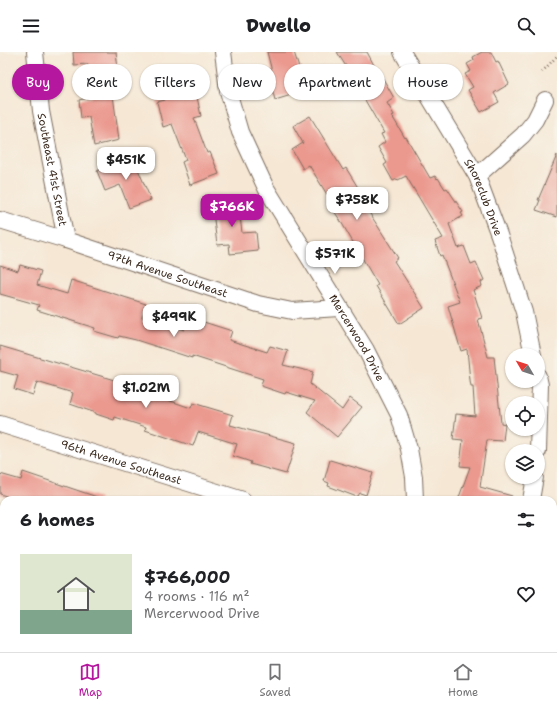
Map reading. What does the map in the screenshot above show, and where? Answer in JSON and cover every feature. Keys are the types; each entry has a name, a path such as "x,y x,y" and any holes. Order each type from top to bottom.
{"street":[{"name":"Southeast 41st Street","path":"35,52 41,111 66,240"},
{"name":"Mercerwood Drive","path":"223,52 228,91 240,132 266,188 366,350 399,415 409,449 414,477 415,496"},
{"name":"Shoreclub Drive","path":"402,52 477,176 524,312 532,348"},
{"path":"477,176 523,135 535,120 545,100"},
{"name":"97th Avenue Southeast","path":"0,220 66,240 258,304 292,311 339,308"},
{"path":"538,444 540,388"},
{"name":"96th Avenue Southeast","path":"0,424 230,496"},
{"path":"532,496 534,484"}],"path":[{"path":"542,72 557,56"}],"building":[{"path":"73,52 116,52 117,64 74,64"},
{"path":"267,52 294,52 298,64 284,64 284,97 276,100 276,64 270,64"},
{"path":"337,52 367,52 373,64 344,64"},
{"path":"482,52 491,52 496,62 498,61 509,84 494,93 499,102 481,112 468,90 473,87 465,74 471,71 467,64 474,60 473,57"},
{"path":"385,82 393,96 393,99 387,103 394,115 392,116 405,138 406,137 430,178 435,176 437,179 438,178 445,189 447,188 463,212 461,213 463,216 449,224 458,248 464,246 471,264 476,262 484,280 481,282 482,286 473,290 482,318 478,319 488,357 494,357 501,423 505,424 503,441 487,440 480,487 512,496 459,496 470,467 460,466 463,440 453,439 456,414 475,416 473,387 471,387 470,381 467,349 461,351 448,306 460,302 435,241 443,238 406,176 393,181 384,165 387,163 378,147 385,142 381,134 384,133 365,100 385,100"},
{"path":"79,100 114,100 119,140 94,146 89,117 81,118"},
{"path":"165,100 198,100 201,116 194,118 207,153 210,152 219,174 190,185 182,162 186,160 172,124 163,127 157,102"},
{"path":"310,116 343,170 346,168 368,204 365,206 398,258 394,261 424,308 399,324 376,286 378,285 328,202 331,201 309,165 303,169 292,150 303,143 293,126"},
{"path":"132,155 151,200 129,208 120,185 105,191 97,171"},
{"path":"557,155 557,217 536,210 540,200 538,200"},
{"path":"238,200 242,233 256,232 258,251 230,254 229,244 217,245 212,203"},
{"path":"0,265 18,271 20,265 41,271 37,285 67,294 71,280 146,304 142,317 184,330 188,317 232,331 229,340 267,352 270,346 288,351 283,365 313,372 310,384 342,410 350,398 362,407 337,437 307,412 315,401 286,392 285,394 261,386 263,379 192,356 192,358 136,340 119,336 118,338 94,331 95,328 37,310 39,305 0,294"},
{"path":"0,346 121,382 121,384 191,408 193,403 233,415 230,425 296,443 286,474 250,464 251,462 233,456 237,444 198,432 193,446 145,430 146,427 115,417 114,420 70,404 73,393 37,382 33,395 14,389 18,376 0,371"},
{"path":"330,460 373,473 366,495 360,493 358,496 354,496 328,486 329,483 324,481"},
{"path":"23,472 94,496 6,496 0,494 0,474 21,480"}]}
